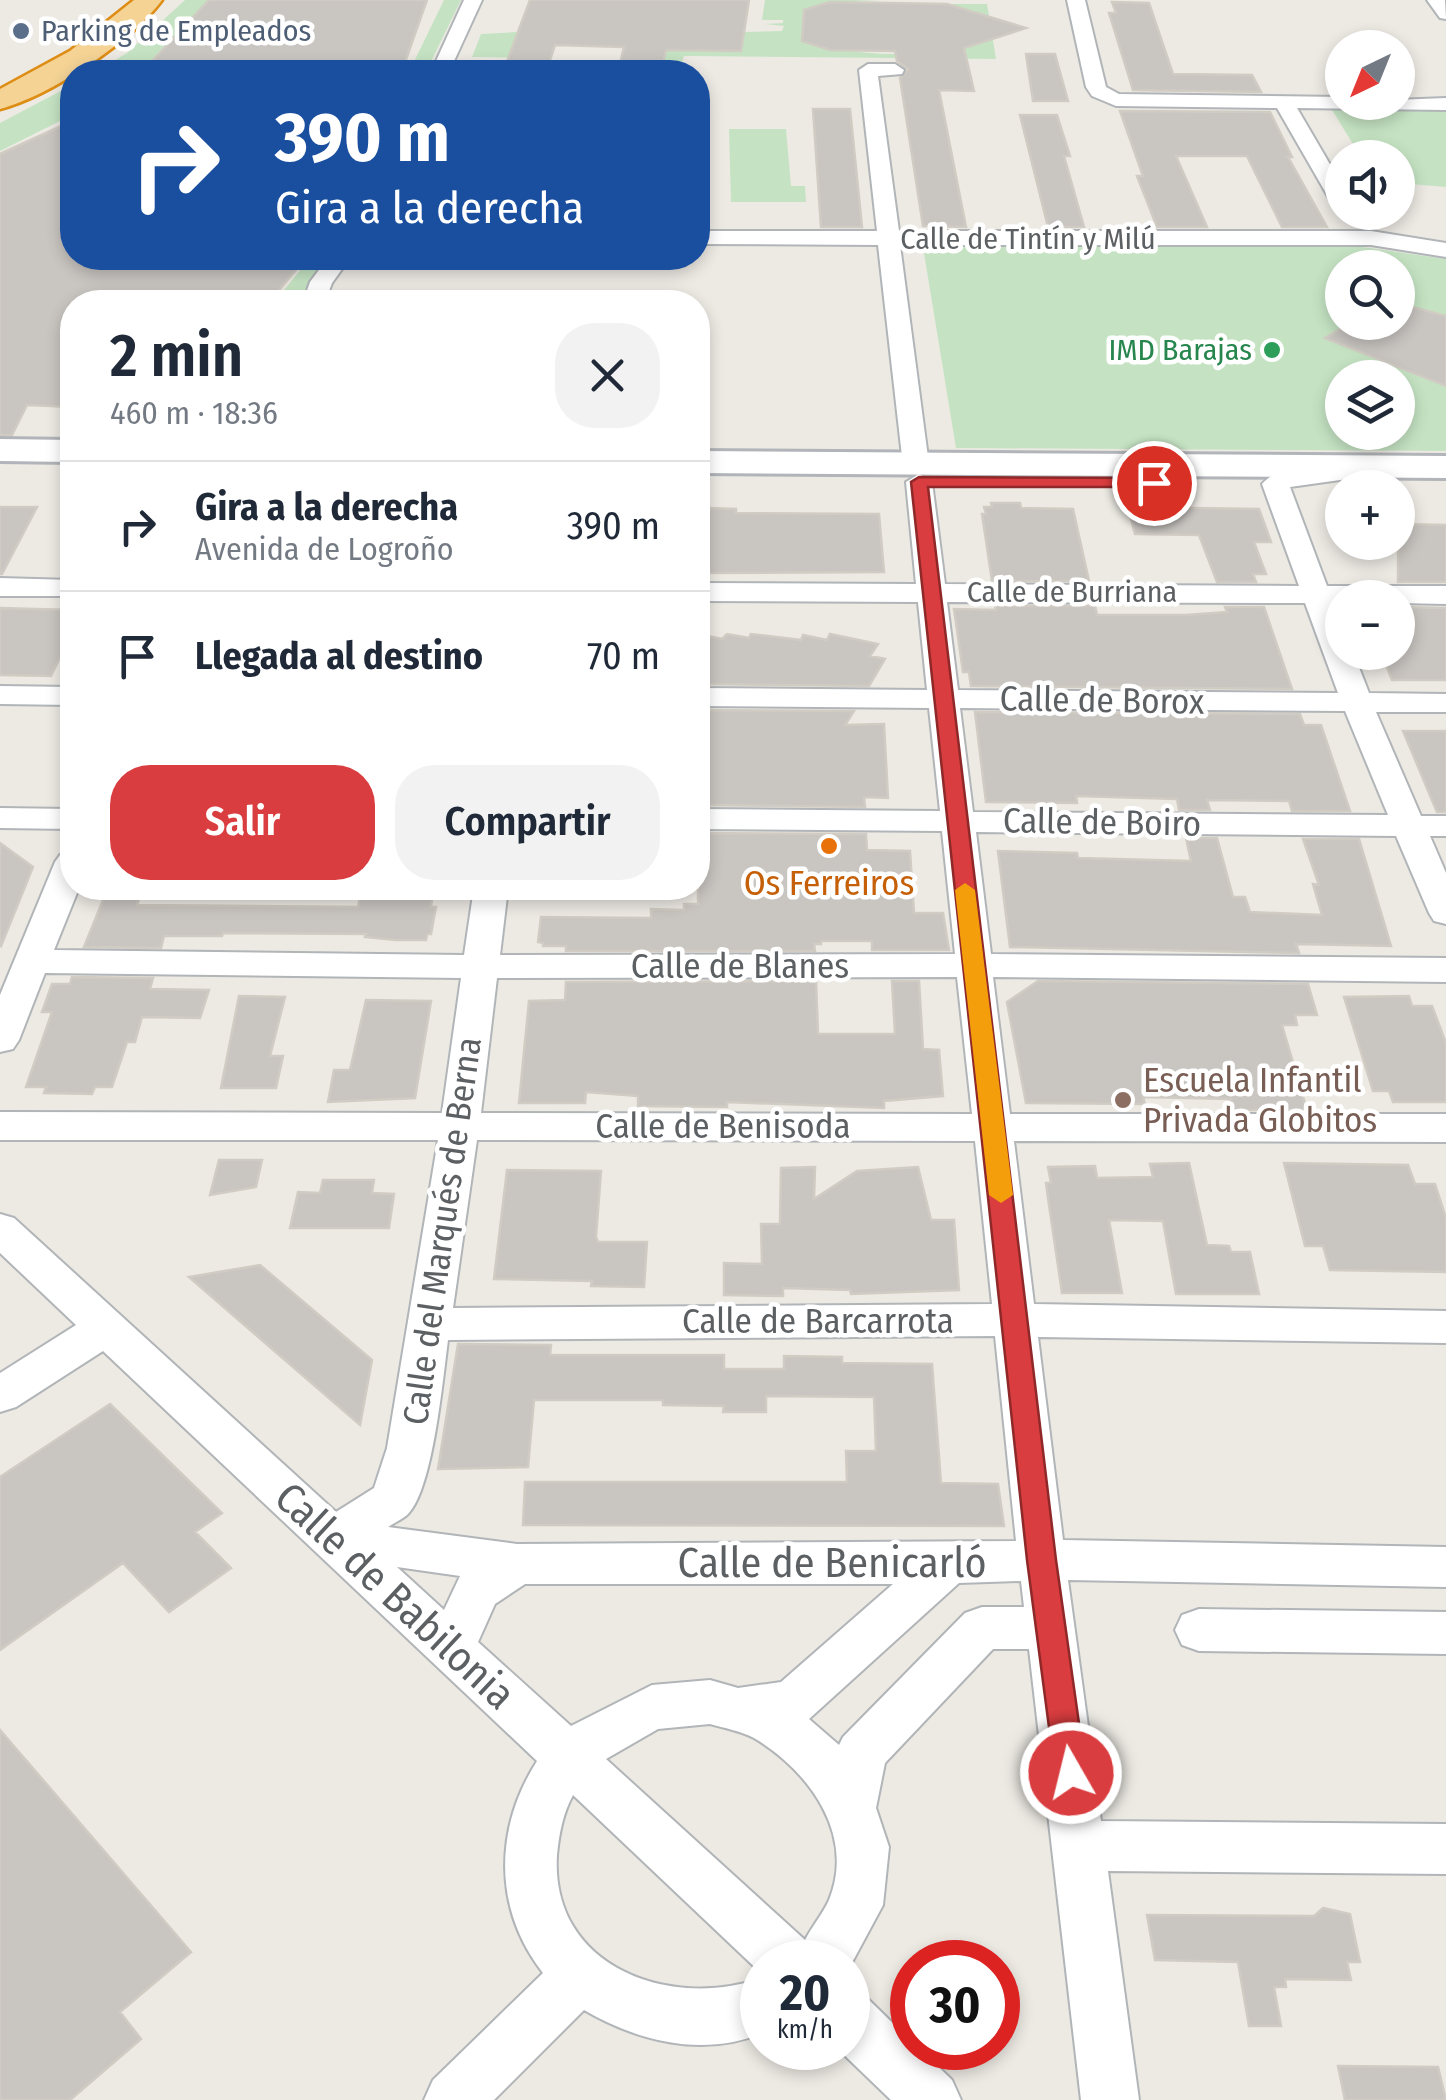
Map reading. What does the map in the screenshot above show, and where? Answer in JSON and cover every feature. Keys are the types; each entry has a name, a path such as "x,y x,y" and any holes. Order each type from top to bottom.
{"highway":[{"path":"74,60 118,30 149,0"},
{"path":"100,60 171,0"},
{"path":"0,100 60,68"},
{"path":"0,114 60,82"}],"main road":[{"path":"16,450 60,448"},
{"path":"710,464 1275,484 1446,485"},
{"path":"0,470 60,470"},
{"path":"710,479 917,473 1446,470"}],"street":[{"path":"446,60 473,0"},
{"path":"1076,0 1096,86 1106,97 1126,101 1446,104"},
{"path":"1436,0 1446,14"},
{"path":"895,70 868,70 891,239 1042,1560 1110,2100"},
{"path":"1284,103 1325,173"},
{"path":"1356,230 1359,238"},
{"name":"Calle de Tintín y Milú","path":"710,238 1359,238 1446,250"},
{"path":"1446,470 1303,474 1275,484 1358,704 1446,913"},
{"path":"0,588 60,588"},
{"name":"Calle de Burriana","path":"710,592 1446,595"},
{"path":"0,695 60,696"},
{"name":"Calle de Borox","path":"710,698 1446,703"},
{"path":"0,818 60,819"},
{"name":"Calle de Boiro","path":"710,819 1446,826"},
{"path":"0,1040 60,894"},
{"name":"Calle del Marqués de Berna","path":"332,1539 393,1500 410,1448 460,1126 489,900"},
{"name":"Calle de Blanes","path":"35,961 478,967 975,965 1446,970"},
{"name":"Calle de Benisoda","path":"0,1126 1446,1128"},
{"name":"Calle de Babilonia","path":"0,1229 766,1940"},
{"name":"Calle de Barcarrota","path":"430,1324 1015,1320 1446,1327"},
{"path":"0,1395 106,1328"},
{"name":"Calle de Benicarló","path":"332,1539 517,1564 948,1564 1042,1560 1446,1567"},
{"path":"450,1650 477,1590 517,1564"},
{"path":"740,2010 692,2020 631,2008 579,1976 547,1936 531,1890 530,1841 544,1796 571,1756 607,1727 650,1709 696,1703 742,1708 793,1703 948,1564"},
{"path":"853,1803 861,1753 982,1628 1051,1628"},
{"path":"1200,1630 1446,1633"},
{"path":"742,1708 788,1728 814,1750 826,1761 853,1803 864,1849 860,1897 841,1940"},
{"path":"1081,1846 1446,1849"},
{"path":"453,2100 579,1976"},
{"path":"870,2040 932,2100"}],"green space":[{"path":"185,0 209,0 152,60 115,60"},
{"path":"444,0 461,0 432,60 415,60"},
{"path":"765,0 881,0 830,2 804,10 802,41 842,50 915,54 978,43 974,12 947,4 987,4 996,59 684,56 683,60 663,60 667,43 683,50 740,51 744,32 782,31 784,26 765,24 783,20 762,20"},
{"path":"518,32 548,58 472,57 481,34"},
{"path":"60,91 60,121 0,151 0,123"},
{"path":"1415,110 1446,110 1446,187 1415,184 1415,140 1351,140 1338,120 1415,120"},
{"path":"729,129 786,129 791,186 805,186 806,202 731,202"},
{"name":"IMD Barajas","path":"923,247 1384,250 1325,250 1325,340 1415,340 1415,255 1446,259 1446,451 956,448"},
{"path":"300,270 320,270 308,290 284,290"}],"building":[{"path":"209,0 427,0 406,60 153,60"},
{"path":"530,0 749,0 741,51 666,50 664,60 621,60 624,47 555,45 550,60 508,60"},
{"path":"830,2 947,4 1026,28 964,48 974,91 939,90 966,227 923,226 900,78 908,69 897,61 895,51 830,50 802,41 804,10"},
{"path":"1112,2 1149,3 1173,74 1252,75 1261,92 1133,90 1109,13 1116,13"},
{"path":"1026,54 1055,54 1068,101 1033,101"},
{"path":"813,109 850,109 862,227 821,227"},
{"path":"1120,111 1270,112 1292,157 1288,157 1325,227 1282,227 1247,156 1176,156 1207,227 1157,227 1137,176 1143,176"},
{"path":"1020,115 1057,115 1070,156 1064,156 1084,227 1048,227"},
{"path":"60,126 60,270 296,270 279,290 60,290 60,406 27,405 12,435 0,435 0,154"},
{"path":"1415,308 1446,316 1446,386 1415,374 1415,360 1380,360 1330,340 1415,340"},
{"path":"991,503 1073,509 1089,581 992,581 982,514 986,514 984,507 992,507"},
{"path":"0,507 37,507 2,574 0,574"},
{"path":"1128,507 1259,509 1271,542 1254,542 1266,574 1253,574 1256,582 1217,582 1199,535 1135,534"},
{"path":"710,508 736,509 736,513 879,514 884,572 710,573"},
{"path":"1415,524 1446,525 1446,582 1398,580 1398,560 1415,560"},
{"path":"995,606 1095,606 1097,615 1186,615 1227,612 1225,607 1264,607 1292,689 971,686 969,672 963,672 954,609 996,610"},
{"path":"1415,607 1446,608 1446,680 1392,680 1388,670 1415,670"},
{"path":"0,608 60,610 60,658 51,676 0,675"},
{"path":"727,634 749,638 751,634 801,640 803,635 827,640 830,634 878,644 870,656 885,659 869,686 710,684 710,636 722,639"},
{"path":"710,710 854,711 845,725 884,724 888,798 864,797 865,807 710,805"},
{"path":"975,712 1300,714 1304,725 1321,725 1350,811 1292,811 1289,801 1207,800 1210,810 1179,810 1177,799 1076,796 1077,803 986,802"},
{"path":"1403,731 1446,731 1446,812 1437,812"},
{"path":"710,833 866,834 867,850 910,851 914,913 943,913 949,950 872,950 872,941 821,941 814,944 815,951 566,951 566,946 543,946 538,942 541,917 651,918 651,909 684,910 684,904 698,904 698,900 710,900"},
{"path":"1186,838 1217,838 1233,897 1245,897 1250,912 1322,915 1313,884 1319,885 1303,839 1359,839 1391,946 1296,944 1299,953 1010,947 998,851 1191,861"},
{"path":"0,843 33,867 1,946 0,945"},
{"path":"103,900 139,900 137,905 358,907 359,900 432,900 431,907 436,907 431,934 427,934 426,940 365,937 366,934 223,933 164,936 161,948 84,947"},
{"path":"72,977 153,978 150,989 209,990 200,1018 142,1017 135,1042 127,1042 112,1087 95,1087 92,1094 44,1093 46,1087 26,1087 52,1012 42,1012 52,984 70,984"},
{"path":"816,981 818,1034 895,1034 892,981 919,981 923,1049 939,1050 943,1096 884,1101 884,1108 727,1102 727,1107 638,1106 638,1096 586,1092 585,1103 519,1103 529,1001 565,1000 566,982"},
{"path":"1038,981 1308,984 1317,1015 1295,1015 1297,1025 1282,1025 1307,1110 1233,1110 1231,1099 1143,1097 1145,1104 1026,1103 1007,1002"},
{"path":"239,996 285,997 270,1056 283,1056 276,1088 221,1088"},
{"path":"1409,996 1412,1006 1432,1006 1446,1043 1446,1102 1393,1102 1389,1091 1373,1091 1344,997"},
{"path":"366,1000 431,1001 415,1098 328,1102 334,1070 350,1070"},
{"path":"219,1160 262,1160 256,1187 210,1195"},
{"path":"1189,1163 1207,1245 1229,1246 1231,1252 1250,1252 1259,1294 1176,1294 1163,1221 1109,1220 1122,1293 1062,1293 1046,1183 1051,1183 1048,1167 1095,1166 1097,1178 1153,1177 1150,1164"},
{"path":"1284,1163 1408,1165 1415,1184 1435,1184 1446,1218 1446,1272 1330,1270 1323,1246 1305,1246"},
{"path":"815,1167 814,1199 857,1171 918,1167 931,1220 954,1220 959,1290 851,1294 850,1290 783,1288 783,1296 724,1295 724,1263 762,1264 761,1224 780,1224 781,1168"},
{"path":"507,1170 601,1171 596,1237 598,1242 647,1242 644,1287 591,1286 592,1281 494,1279"},
{"path":"323,1180 374,1180 372,1193 394,1194 389,1228 290,1228 298,1192 320,1193"},
{"path":"260,1265 372,1360 360,1425 189,1277"},
{"path":"458,1344 551,1345 550,1355 724,1355 724,1369 784,1369 784,1356 842,1357 842,1363 932,1364 941,1483 998,1484 1004,1526 523,1525 525,1482 847,1482 846,1451 876,1451 874,1397 766,1396 766,1412 723,1412 724,1406 663,1405 663,1400 534,1400 528,1467 438,1469"},
{"path":"110,1404 222,1513 195,1532 231,1568 169,1612 123,1563 0,1650 0,1477"},
{"path":"0,1730 191,1952 120,2012 141,2039 70,2100 0,2100"},
{"path":"1323,1908 1350,1914 1360,1962 1347,1962 1351,1980 1285,1979 1286,1987 1274,1987 1281,2026 1249,2026 1238,1962 1155,1960 1147,1915 1314,1916"},
{"path":"1338,2066 1438,2067 1446,2100 1345,2100"}],"slow traffic":[{"path":"965,890 1001,1195"}],"place":[{"name":"Parking de Empleados","path":"21,31"},
{"name":"IMD Barajas","path":"1272,350"},
{"name":"Os Ferreiros","path":"829,846"},
{"name":"Escuela Infantil Privada Globitos","path":"1123,1100"}],"route":[{"path":"1071,1773 1042,1560 919,482 1154,483"}]}
